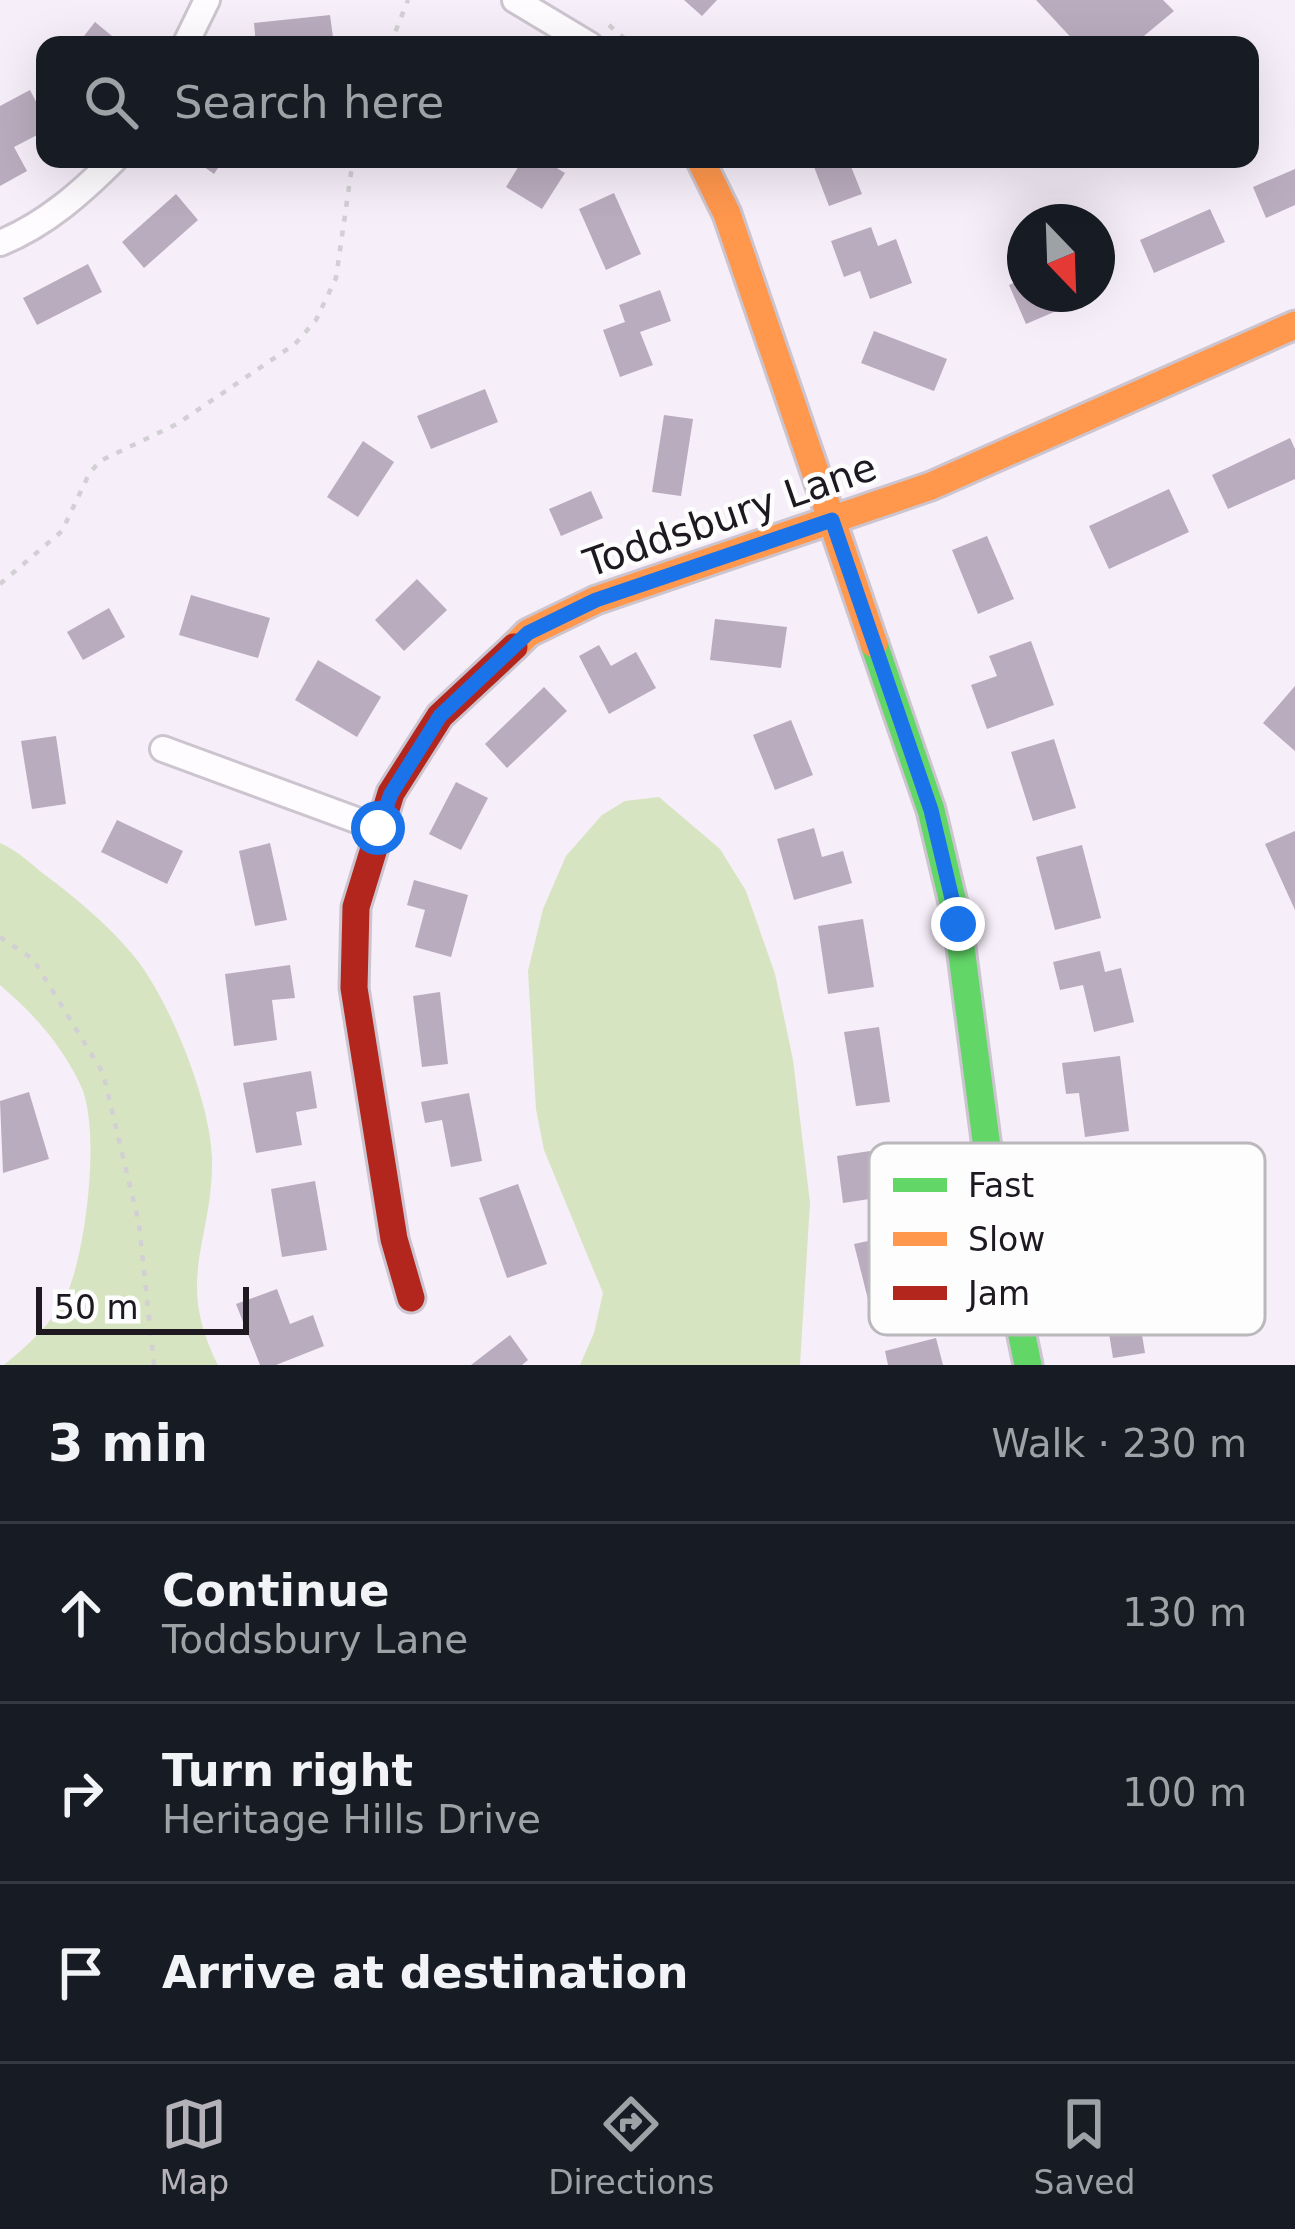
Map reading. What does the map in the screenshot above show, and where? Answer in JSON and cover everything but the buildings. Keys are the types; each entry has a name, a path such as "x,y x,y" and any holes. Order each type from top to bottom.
{"street":[{"path":"189,36 207,0"},
{"path":"515,0 575,36"},
{"path":"0,243 19,236 77,197 106,168"},
{"path":"704,168 727,214 931,810 958,924 986,1143"},
{"name":"Toddsbury Lane","path":"411,1298 394,1239 354,988 356,907 391,794 440,716 528,633 596,600 931,486 1295,325"},
{"path":"163,749 378,828"},
{"path":"1022,1335 1028,1365"}],"path":[{"path":"394,36 408,0"},
{"path":"0,584 62,531 100,461 177,424 295,344 316,320 336,278 352,168"},
{"path":"0,937 33,959 103,1073 139,1224 154,1365"}],"green space":[{"path":"659,797 720,849 746,891 775,974 793,1060 810,1203 800,1365 580,1365 603,1293 544,1150 536,1109 528,971 543,909 566,856 602,815 625,801"},
{"path":"0,843 68,893 123,944 147,974 186,1052 210,1136 211,1188 197,1283 205,1334 218,1365 4,1365 46,1325 73,1277 85,1222 90,1131 81,1086 65,1057 0,985"}],"traffic: fast":[{"path":"874,644 931,810 958,924 986,1143"},
{"path":"1022,1335 1028,1365"}],"traffic: slow":[{"path":"704,168 727,214 874,644"},
{"path":"514,647 528,633 596,600 931,486 1295,325"}],"traffic: jam":[{"path":"411,1298 394,1239 354,988 356,907 391,793 440,716 514,647"}],"route":[{"path":"378,828 391,794 440,716 528,633 596,600 832,520 931,810 958,924"}]}
